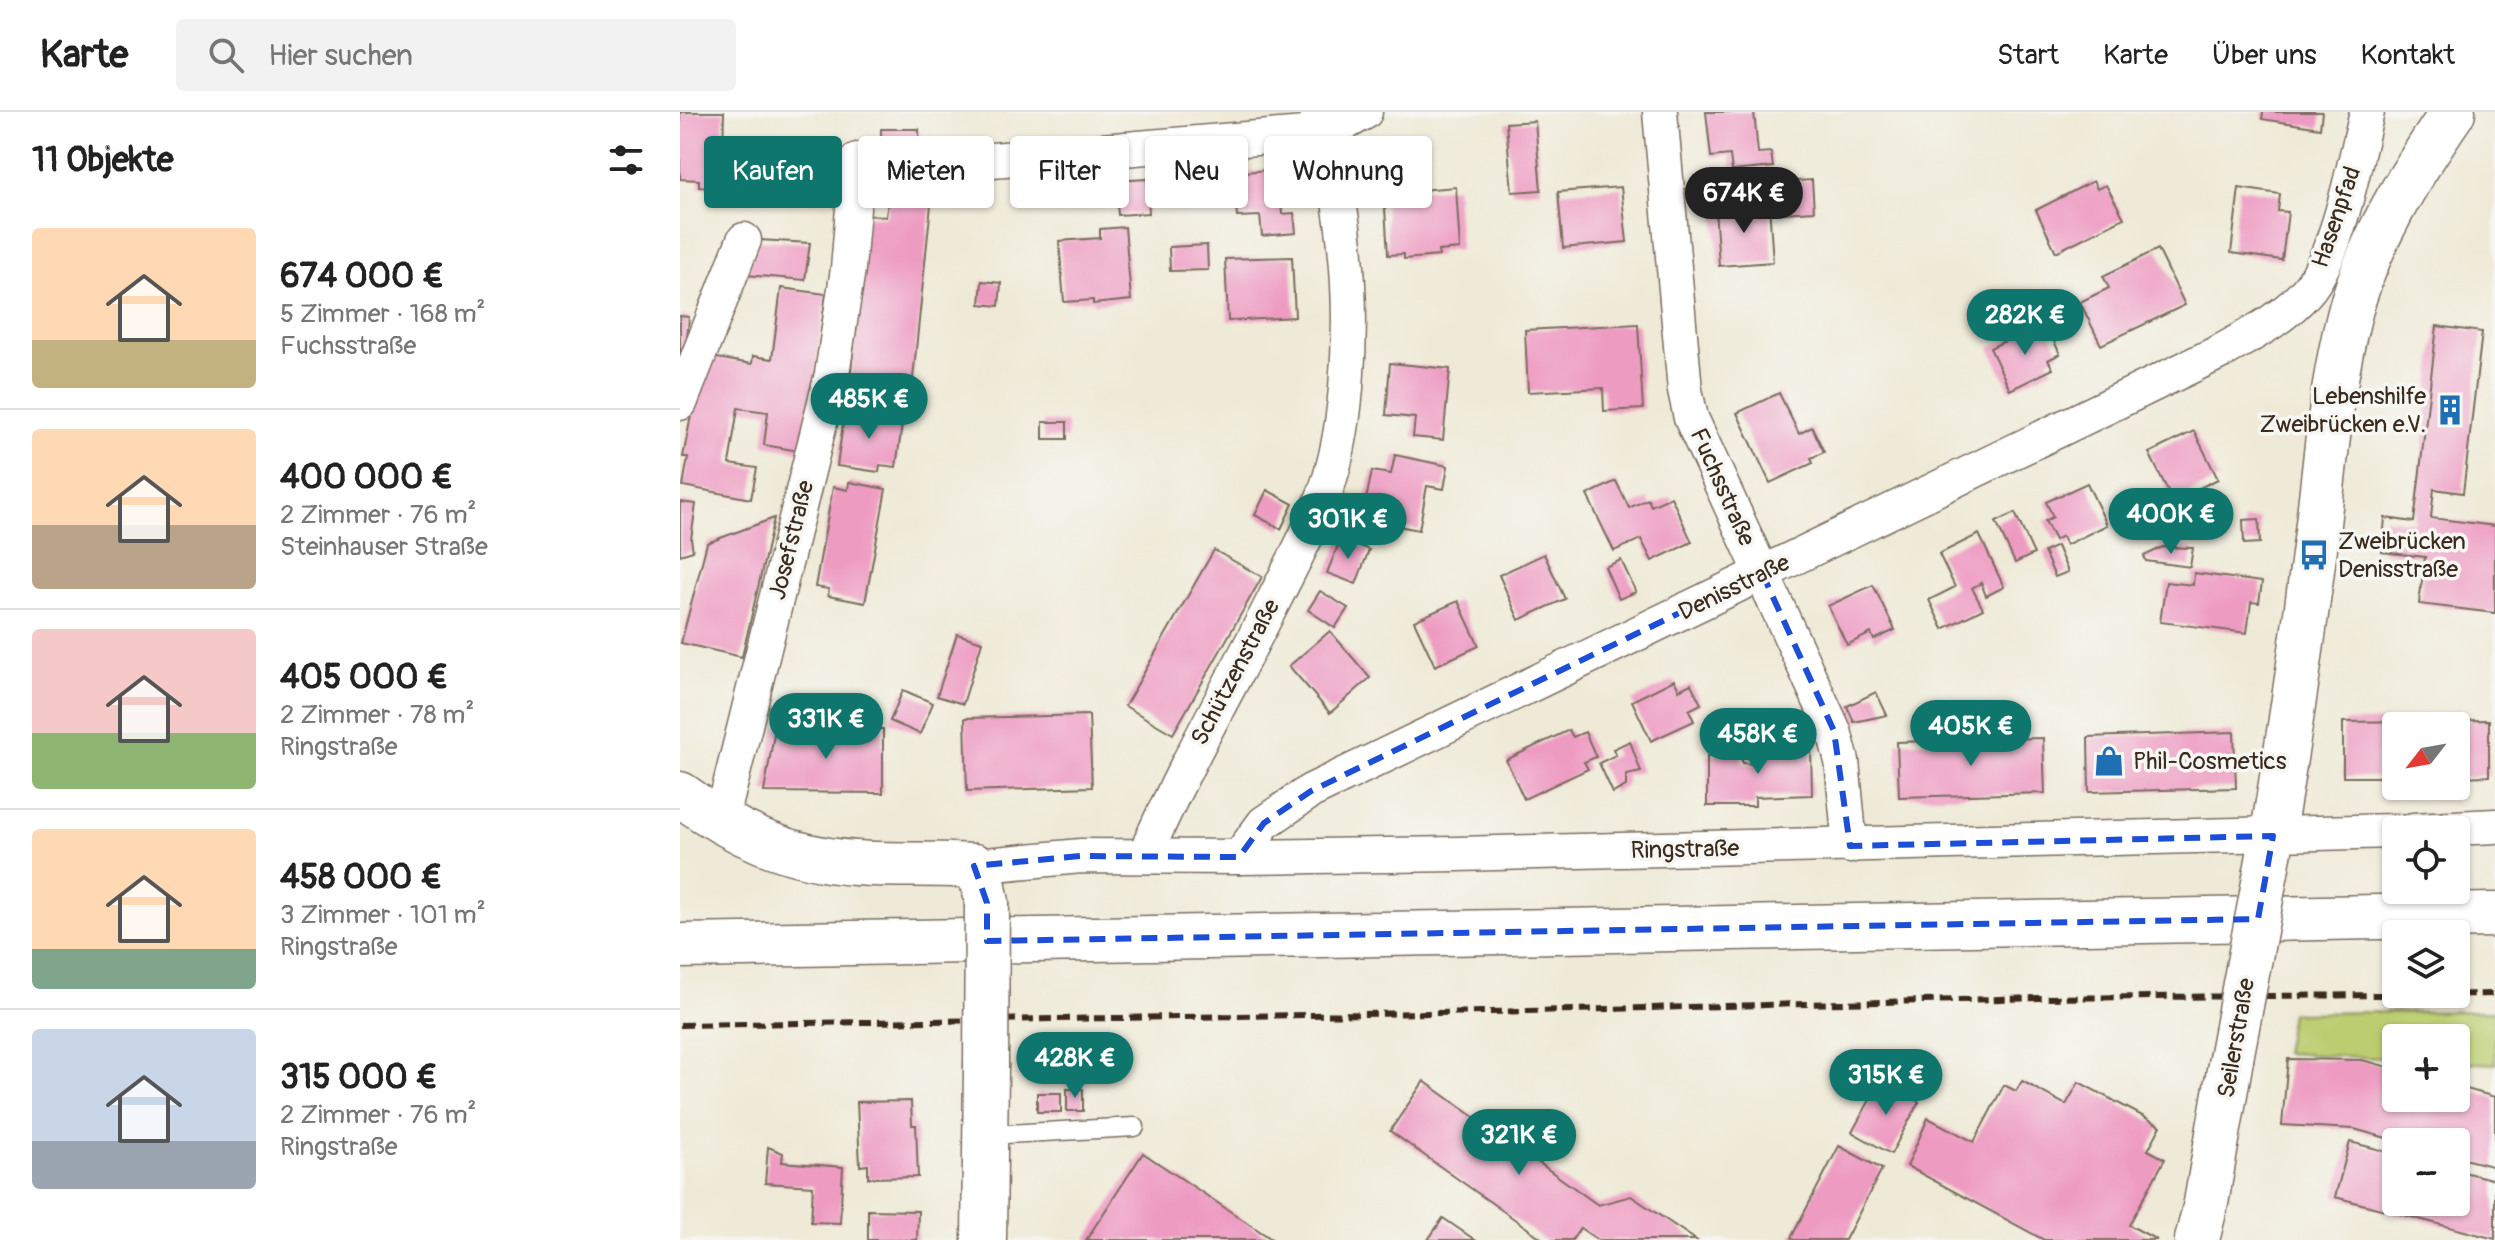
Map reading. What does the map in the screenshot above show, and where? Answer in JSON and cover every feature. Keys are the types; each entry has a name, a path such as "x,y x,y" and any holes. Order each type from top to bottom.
{"main road":[{"name":"Seilerstraße","path":"2197,1240 2270,854 2314,555 2336,379 2349,315 2383,225 2409,178 2453,112"},
{"path":"680,794 721,822 772,847 809,858 856,864 939,863 980,884 987,1135 984,1240"},
{"path":"680,946 2495,915"}],"street":[{"path":"994,160 1305,134 1320,121 1347,122 1365,112"},
{"name":"Fuchsstraße","path":"1660,112 1685,390 1691,418 1834,731 1842,761 1850,846"},
{"name":"Hasenpfad","path":"2246,338 2286,312 2309,289 2324,261 2343,211 2367,112"},
{"name":"Schützenstraße","path":"1145,855 1190,758 1307,534 1327,488 1342,428 1350,340 1348,267 1340,200 1320,121"},
{"name":"Josefstraße","path":"721,822 832,374 848,269 857,160"},
{"path":"680,403 744,240"},
{"name":"Denisstraße","path":"1239,857 1264,823 1311,791 2246,338"},
{"path":"2470,827 2495,826"},
{"name":"Ringstraße","path":"980,884 1081,856 1239,857 1850,846 2270,854 2382,834"}],"lane":[{"path":"987,1135 1135,1127"}],"highlighted area":[{"path":"1762,573 1834,731 1850,846 2273,836 2258,919 987,941 987,903 974,866 1081,856 1239,857 1264,823 1311,791"}],"green space":[{"path":"2495,1011 2495,1064 2470,1063 2470,1024 2382,1024 2382,1058 2284,1053 2291,1013"}],"building":[{"path":"680,112 724,112 723,136 704,136 704,187 699,187 699,180 680,179"},
{"path":"1706,112 1754,112 1758,153 1771,152 1773,167 1732,171 1730,155 1711,157"},
{"path":"2263,112 2322,112 2320,128 2262,119"},
{"path":"1535,121 1541,190 1512,192 1506,123"},
{"path":"881,129 919,129 919,136 881,136"},
{"path":"1264,170 1264,208 1281,208 1282,214 1294,213 1296,233 1262,236 1260,216 1237,217 1236,208 1248,208 1248,172"},
{"path":"1145,179 1145,208 1149,208 1149,213 1118,215 1117,208 1129,208 1129,180"},
{"path":"1812,180 1814,211 1782,213 1781,182"},
{"path":"2093,181 2097,189 2106,185 2124,218 2056,252 2036,210"},
{"path":"1456,187 1460,249 1438,251 1439,256 1404,259 1404,254 1388,255 1385,208 1432,208 1432,189"},
{"path":"1621,187 1627,242 1563,248 1558,192"},
{"path":"2239,188 2280,194 2278,211 2288,212 2282,260 2231,253"},
{"path":"1769,205 1773,262 1719,266 1715,208"},
{"path":"887,208 931,208 912,388 850,381 867,215 886,217"},
{"path":"1125,227 1131,300 1093,304 1093,300 1064,302 1059,241 1100,238 1100,229"},
{"path":"759,240 810,243 805,280 746,275"},
{"path":"1207,245 1208,270 1170,271 1169,247"},
{"path":"2158,249 2185,305 2101,345 2080,302 2109,288 2103,276"},
{"path":"1292,257 1295,317 1228,321 1225,259"},
{"path":"982,281 1001,283 999,306 980,304"},
{"path":"781,288 826,294 805,452 764,445 768,412 738,408 729,464 757,468 751,499 683,486 688,457 683,457 693,405 711,357 752,364 753,356 772,359"},
{"path":"680,316 689,317 685,360 680,359"},
{"path":"1638,324 1643,409 1604,411 1603,388 1528,392 1525,330"},
{"name":"Lebenshilfe Zweibrücken e.V.","path":"2437,326 2482,332 2463,493 2434,489 2431,518 2495,526 2495,613 2419,604 2425,557 2382,552 2385,518 2414,522"},
{"path":"2033,328 2036,336 2049,330 2060,354 2048,360 2053,369 2010,390 1990,348"},
{"path":"1390,363 1450,369 1443,440 1413,437 1415,418 1386,415"},
{"path":"1779,393 1799,434 1812,427 1824,452 1811,458 1813,463 1770,483 1737,413"},
{"path":"845,410 903,418 896,467 880,465 879,472 837,466"},
{"path":"1043,422 1067,422 1067,439 1043,439"},
{"path":"2194,431 2218,479 2173,501 2149,453"},
{"path":"1395,455 1448,466 1444,489 1427,486 1419,530 1362,519 1372,471 1391,474"},
{"path":"1616,481 1629,508 1648,499 1651,506 1671,497 1692,542 1652,561 1641,539 1614,551 1587,495"},
{"path":"849,482 886,489 865,603 828,596 829,589 815,587 833,487 848,490"},
{"path":"2087,483 2107,525 2066,545 2062,536 2055,540 2045,521 2053,517 2046,502"},
{"path":"1267,490 1293,504 1281,529 1255,515"},
{"path":"680,502 696,504 691,539 693,551 680,555"},
{"path":"2015,513 2034,554 2015,563 1996,522"},
{"path":"774,518 742,657 681,643 707,543"},
{"path":"2259,519 2260,543 2244,544 2243,520"},
{"path":"1979,534 2004,587 1986,596 1981,583 1972,588 1983,609 1943,629 1929,600 1955,587 1939,554"},
{"path":"1341,538 1369,550 1356,584 1327,573"},
{"path":"2057,546 2068,572 2055,577 2044,552"},
{"path":"2163,547 2193,548 2190,567 2146,561 2144,556"},
{"path":"1214,550 1262,577 1173,734 1125,706"},
{"path":"1544,554 1565,599 1519,620 1499,575"},
{"path":"1621,560 1636,592 1619,599 1605,567"},
{"path":"2194,573 2262,582 2259,603 2251,602 2247,633 2160,622 2166,582 2193,585"},
{"path":"1873,585 1895,630 1874,640 1871,633 1847,645 1828,606"},
{"path":"1320,591 1348,608 1335,628 1308,610"},
{"path":"1458,601 1479,646 1435,666 1414,621"},
{"path":"1330,631 1370,678 1330,713 1289,666"},
{"path":"957,634 982,642 963,704 937,696"},
{"path":"1674,680 1679,690 1691,684 1701,704 1689,710 1694,721 1651,741 1632,701"},
{"path":"903,690 933,703 920,734 890,721"},
{"path":"1876,692 1887,715 1854,722 1847,706"},
{"path":"1089,715 1092,787 967,791 965,718"},
{"path":"2470,720 2489,720 2489,776 2470,777"},
{"path":"2382,721 2382,777 2343,777 2343,722"},
{"path":"775,728 883,729 883,793 764,792"},
{"path":"1569,730 1573,737 1585,732 1596,757 1584,762 1588,769 1524,799 1506,760"},
{"path":"2234,732 2236,788 2089,792 2088,737"},
{"path":"2043,738 2045,793 1899,797 1897,742"},
{"path":"1630,741 1641,772 1626,775 1626,786 1613,793 1599,763 1616,755 1613,749"},
{"path":"1811,747 1812,795 1755,797 1755,806 1707,806 1707,756 1742,749 1742,763 1755,764 1755,748"},
{"path":"2288,1059 2362,1060 2382,1065 2382,1112 2470,1112 2470,1090 2495,1097 2495,1167 2470,1161 2470,1128 2382,1128 2382,1137 2354,1129 2282,1125"},
{"path":"1881,1080 1919,1102 1891,1154 1852,1132"},
{"path":"1424,1081 1598,1205 1631,1196 1696,1240 1598,1240 1580,1228 1572,1240 1544,1240 1390,1131"},
{"path":"2022,1081 2066,1105 2079,1082 2161,1126 2148,1150 2165,1159 2129,1225 2157,1240 2044,1240 1907,1166 1928,1118 1974,1142 2004,1085 2016,1091"},
{"path":"1067,1089 1083,1089 1083,1111 1067,1111"},
{"path":"1037,1093 1061,1093 1061,1112 1037,1112"},
{"path":"911,1101 912,1125 916,1125 918,1177 868,1178 868,1165 860,1166 857,1102"},
{"path":"2350,1142 2382,1150 2382,1209 2335,1197"},
{"path":"1839,1146 1882,1169 1845,1240 1794,1240 1791,1238"},
{"path":"768,1147 783,1153 782,1162 843,1167 840,1223 811,1222 813,1186 765,1183"},
{"path":"1143,1153 1273,1240 1086,1240"},
{"path":"2470,1174 2495,1180 2495,1239 2407,1216 2470,1216"},
{"path":"868,1210 918,1211 917,1240 868,1240"},
{"path":"1443,1218 1475,1240 1428,1240"}],"railway":[{"path":"680,1025 1491,1012 2039,998 2495,994"}],"place":[{"name":"Lebenshilfe Zweibrücken e.V.","path":"2450,410"},
{"name":"Zweibrücken Denisstraße","path":"2314,555"},
{"name":"Phil-Cosmetics","path":"2109,761"}]}
